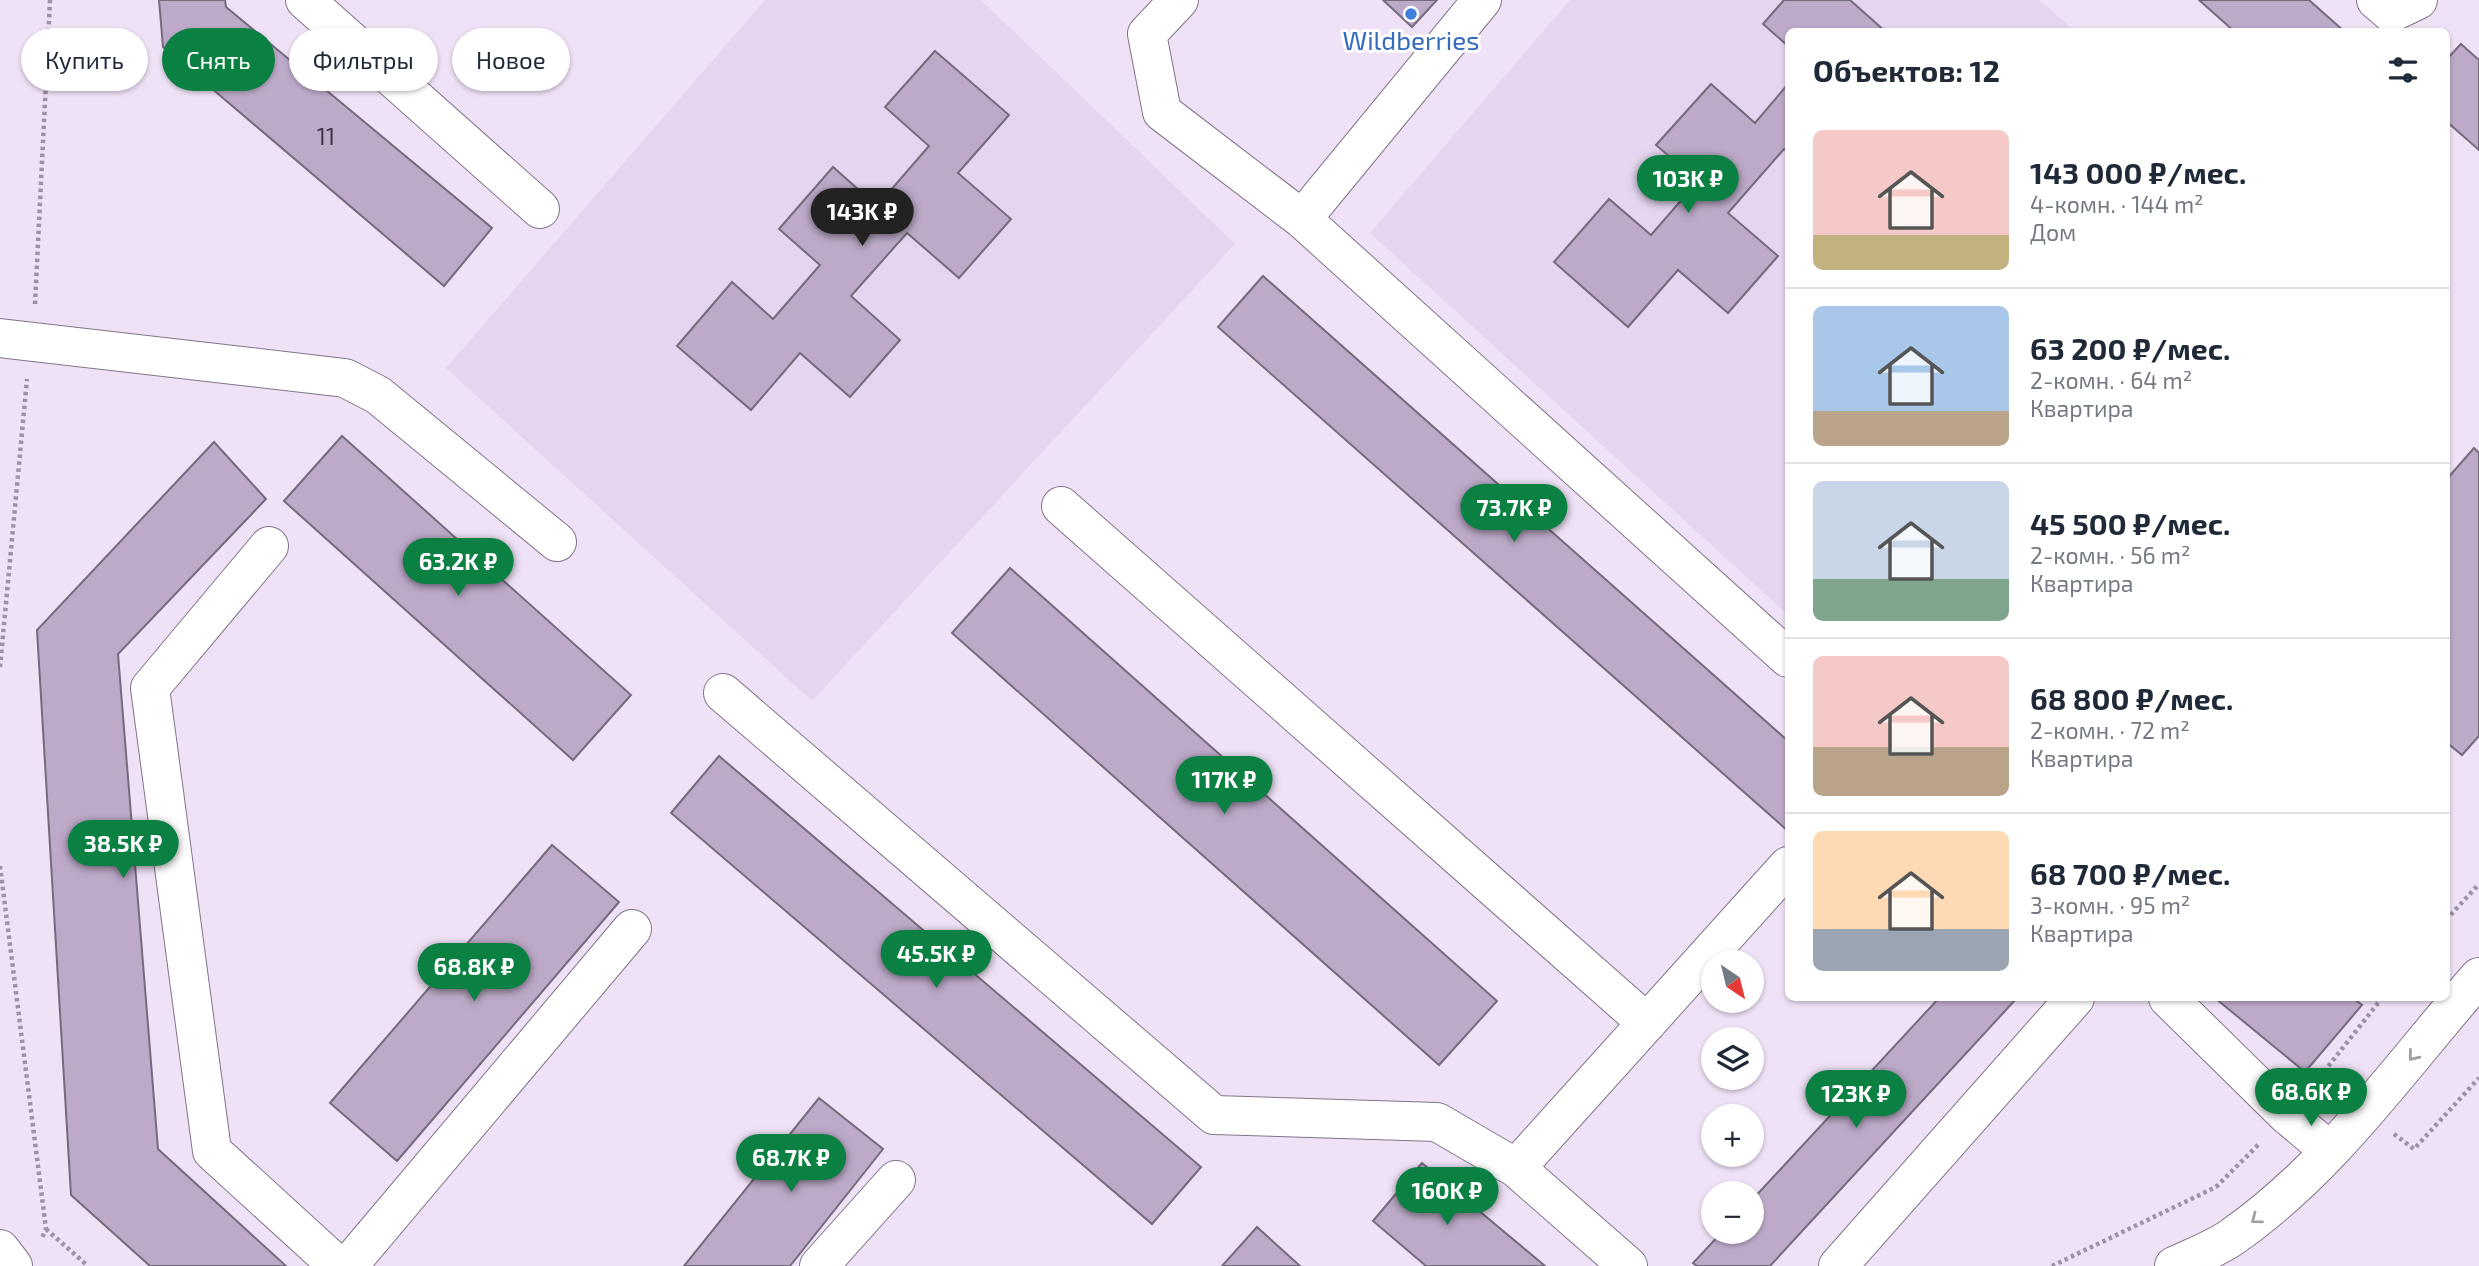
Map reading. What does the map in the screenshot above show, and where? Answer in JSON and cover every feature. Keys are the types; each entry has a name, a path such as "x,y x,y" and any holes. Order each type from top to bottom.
{"street":[{"path":"305,0 540,209"},
{"path":"1179,0 1147,34 1162,112 1302,219 1785,655"},
{"path":"1302,219 1482,0"},
{"path":"2376,0 2391,13 2418,0"},
{"path":"0,338 345,378 378,395 557,542"},
{"path":"1061,506 1647,1023"},
{"path":"269,546 150,688 212,1151 338,1266"},
{"path":"723,693 1214,1115 1437,1122 1516,1168 1628,1266"},
{"path":"1516,1168 1785,869"},
{"path":"348,1266 632,929"},
{"path":"2174,1266 2229,1239 2283,1199 2366,1113 2465,999"},
{"path":"1838,1266 2072,1001"},
{"path":"2171,1001 2287,1115 2330,1151"},
{"path":"819,1266 896,1180"},
{"path":"0,1249 13,1266"}],"path":[{"path":"0,866 46,1229 88,1266"},
{"path":"2450,916 2479,884"},
{"path":"2052,1266 2216,1188 2320,1078 2380,1001"}],"shaded area":[{"path":"765,0 981,0 1235,244 812,701 446,368"},
{"path":"1570,0 2039,0 2072,28 1785,28 1785,612 1370,233"}],"building":[{"path":"159,0 225,0 226,7 251,28 162,28 162,35"},
{"name":"Wildberries","path":"1383,0 1437,0 1412,27"},
{"path":"1784,0 1850,0 1882,28 1785,28 1785,43 1763,24"},
{"path":"2199,0 2309,0 2340,28 2230,28"},
{"path":"2461,44 2479,60 2479,150 2450,125 2450,56"},
{"path":"275,48 289,59 289,91 327,91 492,228 444,286 215,91 275,91"},
{"path":"935,51 1009,115 958,173 1011,219 959,278 907,233 851,296 900,340 850,397 800,353 751,410 677,346 732,282 773,319 820,265 779,229 833,167 877,206 929,146 885,107"},
{"path":"1711,84 1755,123 1785,88 1785,150 1728,213 1778,256 1728,313 1678,270 1628,327 1554,262 1609,199 1651,235 1698,181 1656,145"},
{"path":"1263,276 1785,738 1785,828 1218,327"},
{"path":"342,436 631,695 573,760 284,501"},
{"path":"214,442 266,499 118,654 158,1149 286,1266 150,1266 71,1195 37,630"},
{"path":"2474,448 2479,453 2479,736 2462,755 2450,745 2450,475"},
{"path":"1010,568 1497,1001 1439,1065 952,633"},
{"path":"719,756 1201,1167 1152,1224 671,813"},
{"path":"552,845 619,902 397,1161 330,1103"},
{"path":"1936,1001 2014,1001 1770,1266 1697,1266 1693,1263 1711,1244 1764,1244 1764,1187"},
{"path":"2219,1001 2357,1001 2362,1005 2305,1072"},
{"path":"819,1098 883,1149 790,1266 684,1266"},
{"path":"1422,1163 1545,1266 1426,1266 1373,1221"},
{"path":"1257,1227 1300,1266 1222,1266"}],"place":[{"name":"Wildberries","path":"1411,14"}]}
